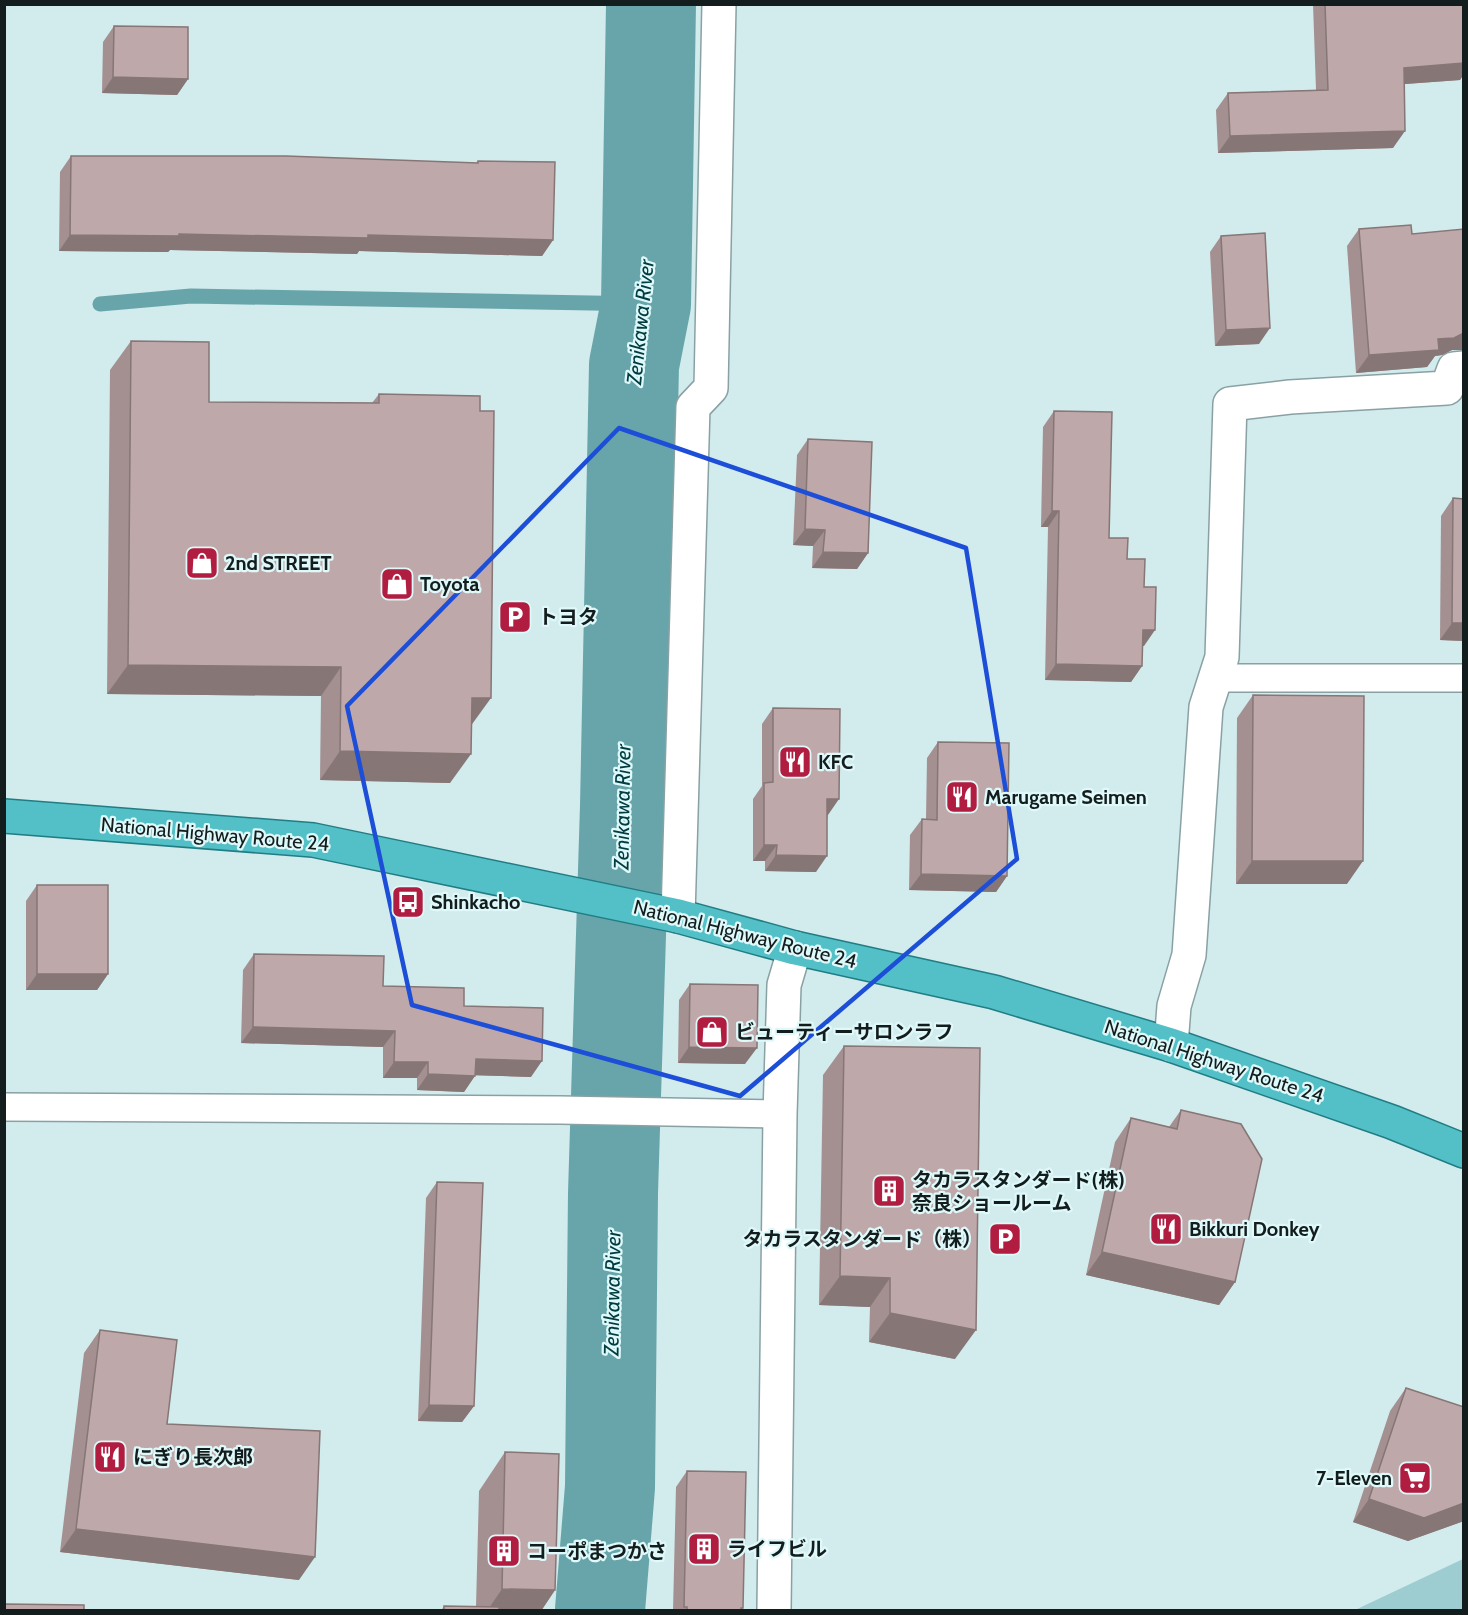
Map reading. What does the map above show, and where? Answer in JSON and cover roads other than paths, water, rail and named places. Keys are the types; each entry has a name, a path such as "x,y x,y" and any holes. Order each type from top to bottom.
{"highway":[{"name":"National Highway Route 24","path":"4,816 313,840 672,915 795,948 994,992 1171,1045 1392,1122 1464,1151"}],"street":[{"path":"672,915 693,407 711,388 719,4"},
{"path":"1171,1045 1174,1006 1189,955 1206,707 1222,657 1230,404 1290,397 1447,388 1454,369 1464,368"},
{"path":"774,1611 780,1114 784,985 795,948"}],"lane":[{"path":"1215,678 1464,678"},
{"path":"4,1107 560,1110 780,1114"}],"waterway":[{"name":"Zenikawa River","path":"600,1610 610,1487 613,1193 625,806 634,365 646,304 651,4"},
{"path":"100,304 191,296 646,304"}],"place":[{"name":"2nd STREET","path":"202,563"},
{"name":"Toyota","path":"397,584"},
{"name":"トヨタ","path":"515,617"},
{"name":"KFC","path":"795,762"},
{"name":"Marugame Seimen","path":"962,797"},
{"name":"Shinkacho","path":"408,902"},
{"name":"ビューティーサロンラフ","path":"712,1032"},
{"name":"タカラスタンダード(株) 奈良ショールーム","path":"889,1191"},
{"name":"Bikkuri Donkey","path":"1166,1229"},
{"name":"タカラスタンダード（株）","path":"1005,1239"},
{"name":"にぎり長次郎","path":"110,1457"},
{"name":"7-Eleven","path":"1415,1478"},
{"name":"ライフビル","path":"704,1549"},
{"name":"コーポまつかさ","path":"504,1551"}]}
